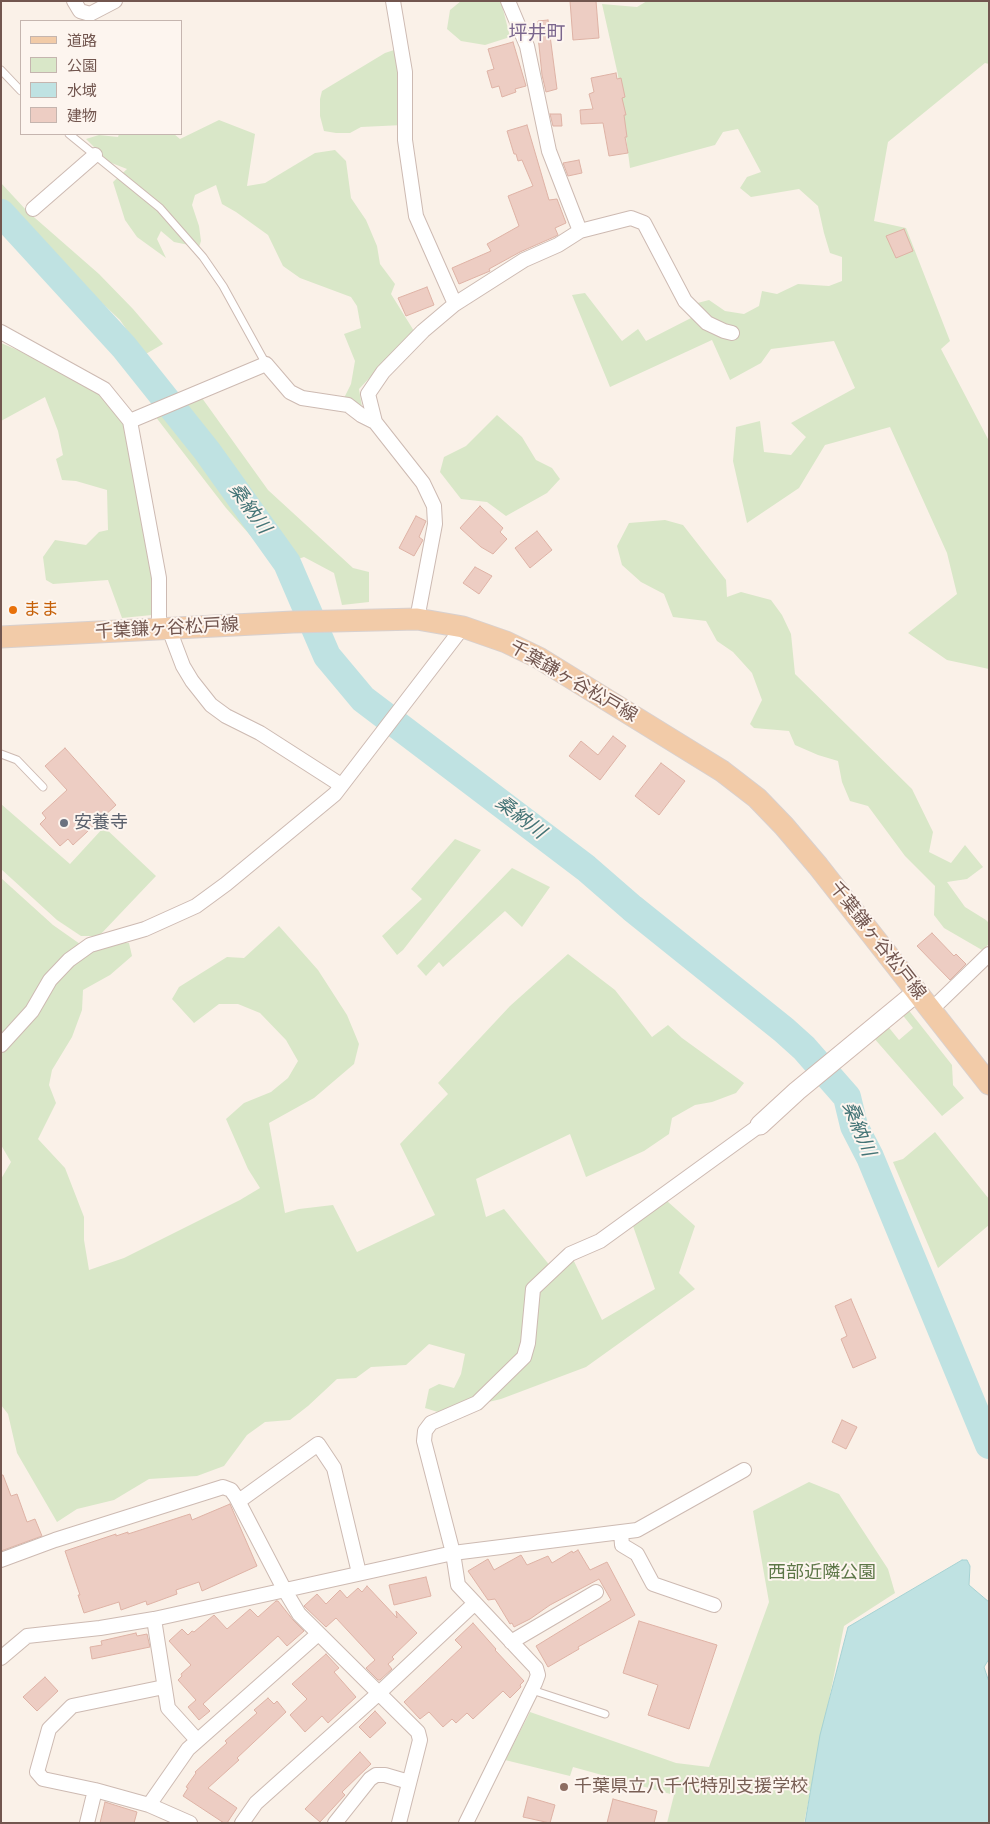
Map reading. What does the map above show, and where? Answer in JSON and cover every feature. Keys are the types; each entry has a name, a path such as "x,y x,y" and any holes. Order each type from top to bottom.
{"main road":[{"name":"千葉鎌ヶ谷松戸線","path":"1,638 293,622 417,620 463,627 506,642 539,658 722,770 757,798 818,866 989,1084"}],"street":[{"path":"74,1 80,11 90,14 115,1"},
{"path":"394,1 405,72 405,140 416,216 455,304"},
{"path":"508,1 527,46 549,151 580,231"},
{"path":"33,210 95,155"},
{"path":"417,620 435,524 434,506 423,483 375,422 368,394 383,372 422,330 455,304 524,260 558,245 580,231 630,218 644,223 685,301 707,323 732,333"},
{"path":"1,332 104,389 130,421 159,578 164,629 192,681 212,705 226,716 260,733 342,785"},
{"path":"130,421 266,364 290,392 302,398 348,405 361,415 375,422"},
{"path":"1,1045 32,1010 50,980 69,960 90,945 145,929 196,906 226,884 335,794 463,627"},
{"path":"931,1010 989,954"},
{"path":"466,1823 538,1675 536,1668 458,1585 453,1553 424,1441 425,1431 431,1423 477,1402 524,1357 528,1344 533,1289 570,1254 600,1241 760,1125 797,1091 917,992"},
{"path":"239,1501 318,1444 334,1468 359,1573"},
{"path":"1,1658 27,1636 100,1628 154,1619 453,1553 637,1530 744,1470"},
{"path":"1,1560 55,1540 223,1487 231,1490 239,1501 284,1589 299,1614 418,1732 420,1740 399,1823"},
{"path":"621,1532 622,1545 637,1554 653,1584 714,1605"},
{"path":"511,1642 596,1592"},
{"path":"242,1823 256,1803 379,1693 475,1603"},
{"path":"154,1619 168,1708 197,1740"},
{"path":"149,1805 188,1749 318,1634"},
{"path":"164,1687 72,1706 49,1729 37,1772 43,1778 149,1805 190,1823"},
{"path":"336,1823 376,1775 385,1775 409,1782"},
{"path":"87,1823 95,1790"}],"lane":[{"path":"1,70 20,89"},
{"path":"70,135 160,208 203,257 223,286 266,364"},
{"path":"1,754 17,760 43,787"},
{"path":"532,1690 605,1714"}],"green space":[{"path":"461,1 501,1 510,37 485,45 461,41 447,29 450,10"},
{"path":"647,1 989,1 989,64 985,63 888,142 874,221 906,228 950,341 941,349 989,441 989,669 947,660 908,633 957,594 947,553 890,427 825,445 799,488 747,523 733,461 736,427 760,421 764,452 791,455 806,437 791,423 855,388 834,341 771,349 761,363 730,380 712,340 610,387 572,295 585,293 622,341 638,329 646,341 693,317 690,305 709,300 725,311 744,314 759,306 762,291 777,294 798,284 829,286 842,281 842,257 830,253 818,206 799,189 751,197 740,188 747,177 761,172 738,129 723,132 715,145 630,168 618,75 602,4 637,7"},
{"path":"397,49 403,125 361,127 350,133 324,131 320,116 322,91 385,53"},
{"path":"219,120 255,134 247,186 265,183 315,153 335,150 346,161 351,198 366,220 377,246 380,264 395,284 391,294 414,331 359,389 362,407 344,398 351,384 355,361 344,334 361,328 357,306 351,297 300,278 283,266 268,235 222,204 216,185 195,195 192,205 199,226 201,241 199,247 174,242 161,231 157,239 166,258 137,237 125,220 113,182 127,169 109,162 86,139 99,135 118,137 119,135 175,135 180,139"},
{"path":"1,183 27,211 99,274 163,344 144,355 120,320 1,208"},
{"path":"1,343 48,363 100,391 126,422 156,579 152,615 122,618 108,580 53,584 46,580 43,557 55,540 86,545 99,532 108,530 107,490 76,481 62,480 56,459 63,455 58,431 45,397 1,421"},
{"path":"202,398 268,490 353,568 369,572 369,602 342,605 334,573 304,557 287,563 273,561 226,508 155,416"},
{"path":"497,415 522,437 536,460 552,468 560,479 547,493 506,516 487,502 461,499 440,472 444,457 466,446"},
{"path":"665,520 683,525 726,580 727,597 741,592 771,600 782,615 791,634 795,674 912,789 933,832 929,852 951,863 965,845 983,867 967,879 947,882 965,907 989,923 989,944 982,950 944,928 934,915 935,886 905,856 868,806 850,801 842,782 838,761 795,745 789,731 754,728 750,724 762,700 752,673 733,652 717,641 706,621 673,617 664,594 641,582 622,565 617,546 629,523"},
{"path":"1,804 70,864 104,827 156,876 99,936 81,936 57,920 1,869"},
{"path":"455,839 481,850 403,950 397,955 382,936 422,899 411,889"},
{"path":"512,868 550,887 522,927 505,911 443,967 439,962 426,976 417,966"},
{"path":"1,878 53,925 80,944 80,947 1,1041"},
{"path":"279,926 318,970 347,1015 359,1044 354,1064 314,1098 269,1123 285,1213 299,1209 333,1205 357,1252 435,1215 400,1144 448,1094 438,1083 510,1006 568,954 615,990 652,1037 668,1025 682,1038 744,1083 736,1093 712,1102 695,1105 672,1118 669,1134 644,1151 586,1177 570,1134 476,1179 486,1217 504,1209 551,1267 528,1290 520,1356 475,1398 441,1413 425,1408 429,1389 439,1384 454,1388 461,1374 465,1354 429,1344 406,1365 371,1367 356,1378 337,1379 290,1420 265,1422 247,1435 224,1466 197,1476 149,1479 114,1500 77,1509 57,1522 17,1453 8,1414 1,1405 1,1179 11,1162 1,1145 1,1049 53,983 89,950 116,942 129,943 132,956 110,975 83,990 82,1010 72,1037 52,1070 49,1085 56,1103 38,1139 65,1168 84,1217 84,1240 89,1270 124,1258 240,1200 260,1188 248,1169 226,1119 244,1103 271,1092 288,1078 298,1061 286,1040 260,1013 238,1004 219,1004 194,1023 172,999 179,987 227,957 244,958"},
{"path":"907,1008 952,1065 953,1085 964,1098 942,1116 873,1037 886,1024 899,1040 913,1028 901,1013"},
{"path":"935,1132 989,1199 989,1225 938,1268 893,1162 903,1159"},
{"path":"667,1201 695,1226 679,1273 695,1289 586,1367 501,1399 480,1404 513,1373 537,1290 572,1257 602,1320 655,1289 633,1226"},
{"name":"西部近隣公園","path":"809,1482 839,1494 888,1569 895,1593 844,1626 804,1823 667,1823 674,1795 573,1767 570,1776 505,1760 530,1712 676,1763 709,1767 769,1602 753,1511"}],"water":[{"path":"962,1560 967,1560 970,1566 969,1585 989,1602 989,1659 984,1667 989,1682 989,1823 805,1823 820,1735 848,1627"}],"building":[{"path":"570,1 596,1 599,38 573,40"},
{"path":"548,20 557,89 546,92 542,75 537,26 538,21"},
{"path":"513,42 526,86 515,89 516,92 502,97 499,86 492,88 487,71 494,69 488,49"},
{"path":"616,73 617,79 621,78 625,97 622,98 626,115 624,115 627,137 625,137 628,153 609,156 603,123 581,124 580,110 593,109 589,94 594,92 591,78"},
{"path":"550,114 561,114 562,126 553,126"},
{"path":"527,125 549,200 557,199 566,223 555,228 558,235 520,252 489,269 490,271 459,284 452,268 491,251 487,244 519,226 508,196 533,186 522,160 518,161 516,154 514,154 507,131"},
{"path":"579,160 582,173 568,176 563,163"},
{"path":"904,229 913,251 896,258 886,236"},
{"path":"427,287 434,305 406,316 398,298"},
{"path":"480,506 503,528 500,532 507,539 493,554 481,547 460,528"},
{"path":"416,516 426,521 419,537 423,540 414,556 399,548"},
{"path":"537,531 552,550 530,568 515,548"},
{"path":"475,567 492,576 479,594 463,583"},
{"path":"613,736 626,746 600,780 569,756 581,741 598,755"},
{"path":"65,748 116,805 73,845 68,839 60,846 40,824 46,818 42,813 67,790 45,766"},
{"path":"661,763 685,781 659,815 635,796"},
{"path":"932,933 954,956 956,954 966,964 950,980 917,946"},
{"path":"851,1299 876,1358 853,1368 841,1339 847,1336 835,1306"},
{"path":"842,1420 857,1427 846,1449 832,1442"},
{"path":"1,1475 3,1475 11,1496 17,1494 27,1522 35,1519 42,1536 1,1551"},
{"path":"230,1504 257,1566 202,1591 199,1582 176,1590 177,1594 147,1605 146,1601 121,1610 119,1602 84,1613 65,1551 116,1534 116,1536 128,1532 128,1534 190,1514 192,1520"},
{"path":"578,1550 590,1570 607,1562 635,1615 578,1647 579,1649 548,1667 536,1646 611,1600 599,1579 514,1627 512,1623 510,1624 495,1599 488,1600 468,1571 488,1559 494,1570 521,1555 527,1565 548,1556 552,1563 572,1551 573,1553"},
{"path":"426,1577 431,1596 394,1605 389,1585"},
{"path":"367,1586 397,1618 396,1611 417,1633 392,1657 394,1659 388,1664 392,1669 380,1680 366,1668 375,1660 336,1618 326,1627 304,1606 317,1594 326,1604 340,1590 347,1598 358,1588 362,1592"},
{"path":"276,1601 304,1631 287,1646 278,1636 203,1704 210,1711 199,1720 188,1707 196,1700 178,1680 182,1676 181,1674 191,1665 169,1641 182,1629 188,1635 192,1631 194,1632 214,1615 227,1629 250,1609 258,1617"},
{"path":"639,1621 717,1645 689,1729 648,1715 658,1685 623,1673"},
{"path":"473,1623 524,1681 520,1685 521,1687 510,1698 503,1691 473,1719 467,1713 456,1723 452,1719 443,1727 429,1712 420,1719 404,1702 462,1647 455,1640"},
{"path":"136,1633 137,1636 147,1634 150,1647 92,1659 90,1647 102,1645 101,1641"},
{"path":"326,1654 339,1668 334,1672 356,1697 328,1723 322,1716 305,1732 290,1715 307,1699 292,1684"},
{"path":"45,1677 58,1691 37,1711 23,1697"},
{"path":"268,1698 274,1704 277,1701 286,1712 237,1758 239,1760 208,1788 237,1808 227,1823 224,1823 183,1796 188,1788 186,1787 195,1772 227,1743 225,1741 257,1713 254,1710"},
{"path":"375,1711 386,1723 370,1738 359,1727"},
{"path":"360,1752 371,1764 342,1792 345,1795 320,1822 305,1809"},
{"path":"528,1797 555,1805 550,1823 523,1817"},
{"path":"613,1799 657,1811 654,1823 607,1823"},
{"path":"105,1802 137,1812 134,1823 100,1823"}],"waterway":[{"name":"桑納川","path":"1,213 124,347 207,451 287,563 327,656 363,699 586,868 632,908 784,1030 804,1048 847,1097 854,1126 870,1157 989,1445"}],"place":[{"name":"まま","path":"13,610"},
{"name":"安養寺","path":"64,823"},
{"name":"千葉県立八千代特別支援学校","path":"564,1787"}],"district":[{"name":"坪井町","path":"537,34"}]}
